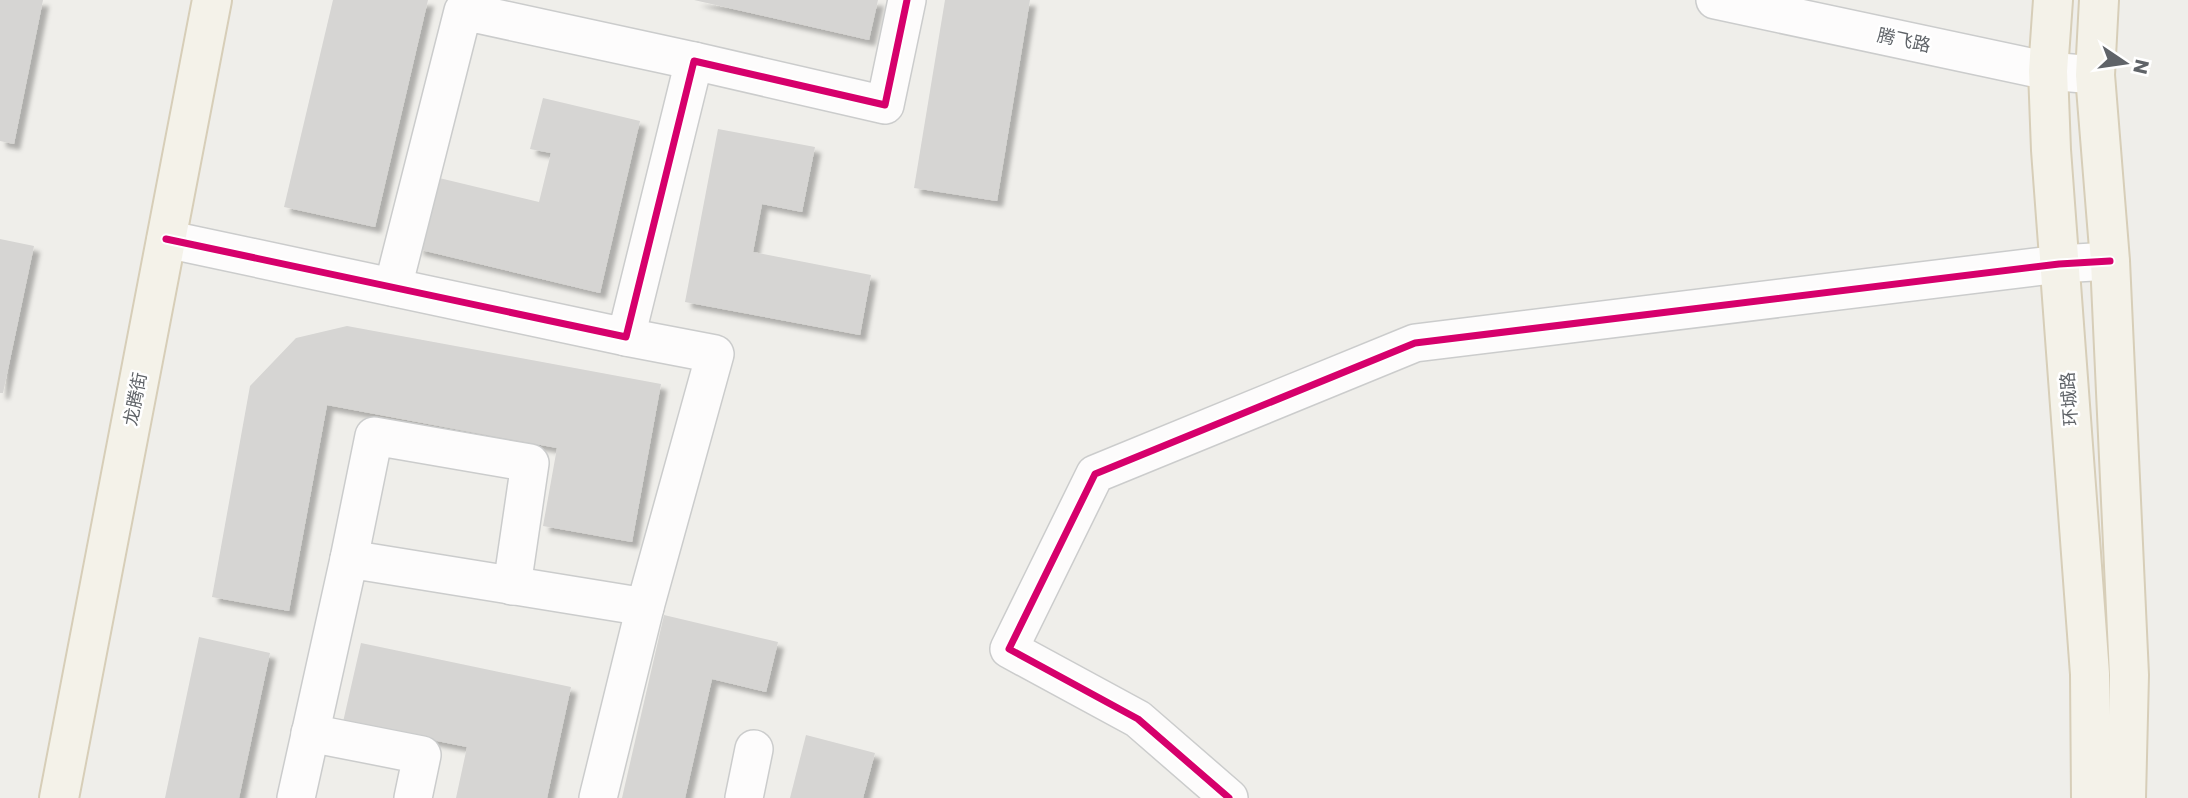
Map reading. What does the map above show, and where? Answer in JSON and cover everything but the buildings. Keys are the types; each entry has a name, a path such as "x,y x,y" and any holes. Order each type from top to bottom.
{"main road":[{"name":"龙腾街","path":"59,798 212,0"},
{"name":"环城路","path":"2053,0 2048,71 2051,150 2090,674 2091,798"},
{"path":"2099,0 2095,75 2110,261 2129,675 2126,798"}],"street":[{"path":"393,287 463,11 885,105 907,0"},
{"name":"腾飞路","path":"1715,0 2048,71 2095,75"},
{"path":"626,337 694,61"},
{"path":"166,239 715,354 645,607 598,798"},
{"path":"1229,798 1138,719 1010,649 1095,474 1415,343 2059,264 2110,261"},
{"path":"296,798 374,436 530,463 512,586"},
{"path":"349,559 645,607"},
{"path":"310,733 422,755 413,798"},
{"path":"744,798 754,749"}],"cycle path":[{"path":"166,239 626,337 694,61 885,105 907,0"},
{"path":"1229,798 1138,719 1009,649 1095,474 1415,343 2059,264 2110,261"}]}
